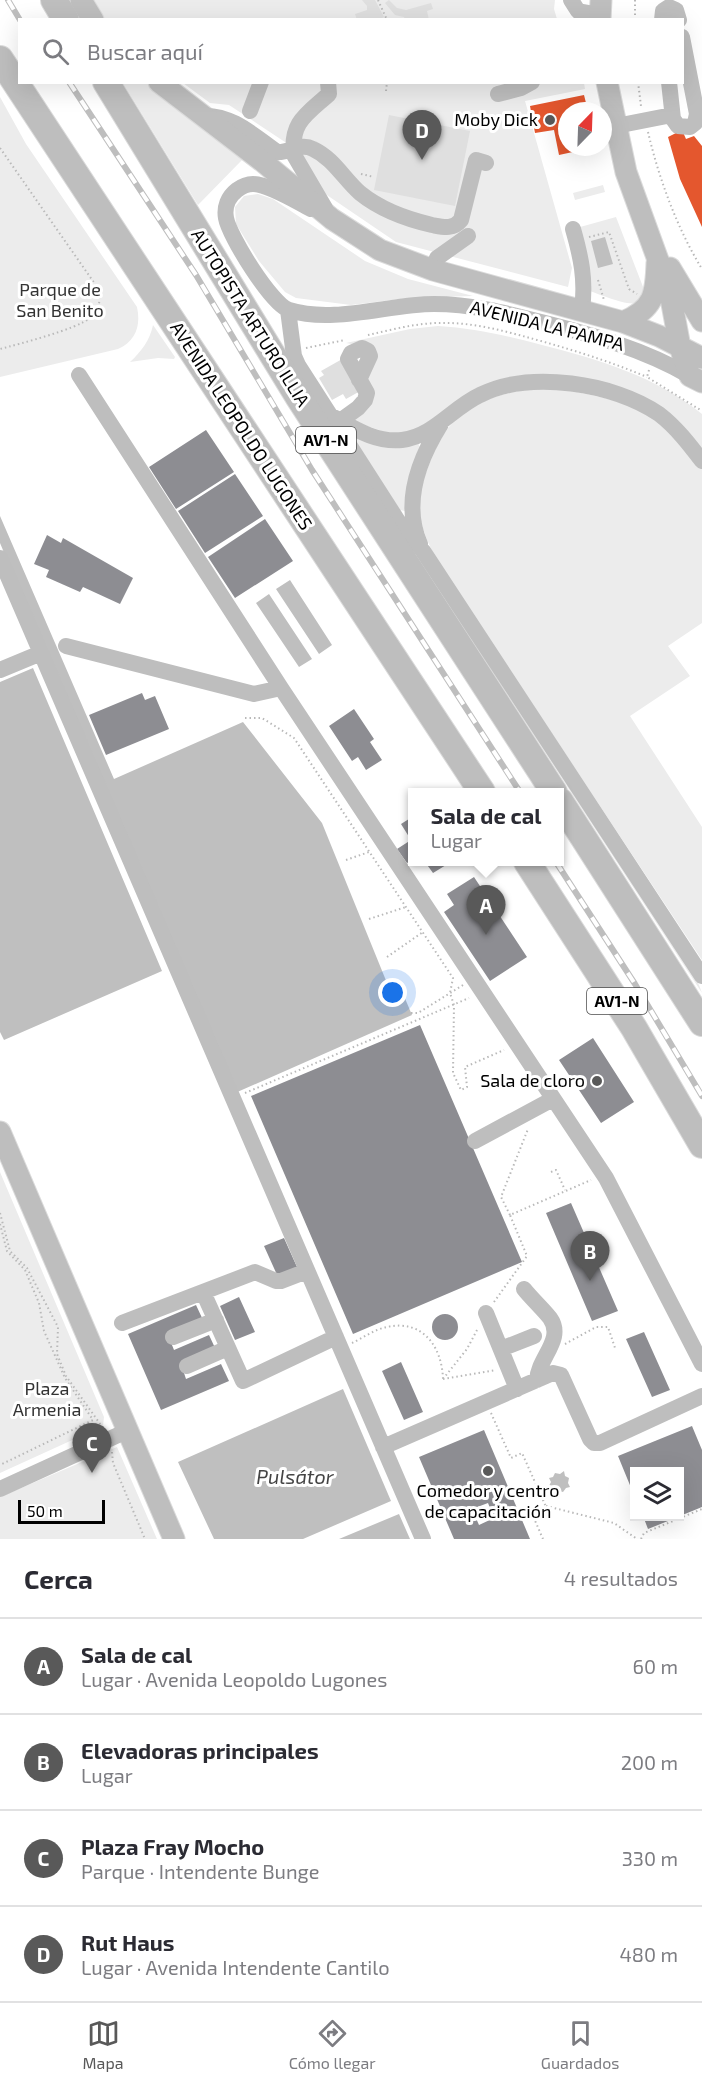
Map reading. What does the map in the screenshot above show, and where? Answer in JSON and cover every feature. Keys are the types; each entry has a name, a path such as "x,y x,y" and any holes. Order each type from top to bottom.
{"highway":[{"path":"54,0 65,18"},
{"name":"AVENIDA LEOPOLDO LUGONES","path":"0,59 479,788"},
{"name":"AUTOPISTA ARTURO ILLIA","path":"107,84 299,398 551,788"},
{"path":"564,807 702,1023"},
{"name":"AV1-N","path":"530,866 634,1028 702,1145"}],"main road":[{"path":"81,0 92,18"},
{"name":"AVENIDA LA PAMPA","path":"162,84 202,116 278,154 332,219 380,250 433,270 623,321 702,358"},
{"path":"607,84 626,172 670,293 680,347 696,379"},
{"path":"623,321 637,316 651,302 655,291 655,251"},
{"path":"655,251 678,280 702,321"},
{"path":"0,1132 120,1435 174,1539"}],"street":[{"path":"571,0 578,11 600,11"},
{"path":"662,18 663,11 669,7 676,10 678,18"},
{"path":"669,84 675,123 682,127 693,125 697,117 684,48"},
{"path":"250,111 260,84"},
{"path":"278,154 300,119 329,94 328,84"},
{"path":"498,94 528,84"},
{"path":"616,126 672,115"},
{"path":"278,154 307,146 315,149 337,167 359,192 379,206 399,216 465,233"},
{"path":"278,154 294,155 332,219"},
{"path":"465,233 461,220 476,160 486,163"},
{"path":"332,219 262,185 241,186 226,204 225,216 236,242 251,267 279,303 288,310 293,350 298,365 335,418 398,521 423,551 702,976"},
{"path":"573,229 584,272 585,289 582,309"},
{"path":"433,270 436,258 465,233"},
{"name":"AVENIDA LA PAMPA","path":"288,310 314,314 432,303 459,304 497,311 598,337 654,357 696,379"},
{"path":"79,375 281,688 603,1175 702,1364"},
{"path":"335,418 365,400 367,393 359,380"},
{"path":"335,418 371,436 393,440 414,437 442,423 467,402 496,388 530,382 565,383 602,390 634,400 647,407 674,427 702,461"},
{"path":"423,551 416,535 412,516 413,494 424,454 442,423"},
{"path":"0,558 423,1539"},
{"path":"66,646 254,694 281,688"},
{"path":"0,670 41,652"},
{"path":"475,1141 553,1099"},
{"path":"122,1323 255,1272 281,1281 307,1271"},
{"path":"524,1289 550,1318 555,1329 553,1343 539,1366 537,1380"},
{"path":"203,1292 243,1381 338,1342"},
{"path":"486,1313 517,1389"},
{"path":"173,1337 216,1320"},
{"path":"501,1349 534,1336"},
{"path":"187,1366 228,1348"},
{"path":"383,1447 553,1373 561,1376 590,1439 594,1443 600,1443 702,1396"},
{"path":"0,1489 120,1435"}],"path":[{"path":"378,0 386,18"},
{"path":"635,0 635,18"},
{"path":"386,91 387,84"},
{"path":"638,84 654,158 674,211 702,269"},
{"path":"0,148 95,284 100,297 97,309 84,321 0,349"},
{"path":"609,232 628,289 651,302"},
{"path":"361,336 439,322 503,331 611,362 647,377 702,411"},
{"path":"293,350 350,339"},
{"path":"647,377 654,357"},
{"path":"245,718 262,718 294,738 453,978 450,993 454,1005 453,1073 461,1090 467,1087 465,1067 517,1044"},
{"path":"346,860 369,852"},
{"path":"369,919 406,907"},
{"path":"387,957 423,932"},
{"path":"233,1098 454,1005 478,986"},
{"path":"411,1013 418,1013 450,993 478,986"},
{"path":"338,1342 386,1327 408,1325 432,1341 442,1362 443,1379 467,1348 486,1313 527,1256 501,1197 536,1108"},
{"path":"551,1172 556,1170 565,1191"},
{"path":"510,1215 603,1175"},
{"path":"0,1213 10,1251 27,1268 58,1327 57,1354 66,1376 120,1435 112,1463 144,1539"},
{"path":"0,1224 7,1251 25,1270 39,1303 44,1331 65,1378 93,1420 0,1465"},
{"path":"486,1402 511,1458 522,1453 546,1506 547,1509 533,1516 543,1539"},
{"path":"546,1506 614,1523 639,1539 644,1533 702,1509"}],"green space":[{"path":"91,0 555,0 554,9 557,18 102,18"},
{"path":"124,84 147,84 243,159 198,205"},
{"path":"184,84 584,84 585,89 525,101 572,268 568,287 396,242 315,187 300,152 229,105 210,103"},
{"name":"Parque de San Benito","path":"0,97 26,144 137,307 138,320 133,337 118,349 0,377"},
{"path":"603,185 605,192 575,200 573,193"},
{"path":"258,194 273,199 365,261 408,279 473,296 408,298 351,305 296,298 285,292 259,261 236,224 235,207 244,196"},
{"path":"616,217 645,292 636,303 618,301 585,289 573,229"},
{"path":"153,325 175,357 174,359 158,358 130,362 150,336"},
{"path":"438,326 478,331 563,350 605,363 646,380 685,401 702,414 702,451 665,412 532,378 415,432 394,435 355,422 353,416 369,347 346,343 410,329"},
{"path":"548,387 607,399 636,409 662,424 672,433 702,469 702,623 668,646 690,676 630,716 702,827 702,960 435,557 421,521 419,500 428,466 438,444 455,420 473,406 494,397"},
{"path":"349,431 418,443 420,447 405,511 400,510"},
{"path":"394,521 699,985 702,993 411,547"},
{"name":"Plaza Armenia","path":"0,1172 104,1417 103,1426 0,1473"},
{"path":"117,1447 157,1539 0,1539 0,1497"}],"water":[{"path":"605,237 613,264 598,268 591,241"},
{"path":"0,516 114,779 243,722 322,823 387,983 401,989 412,1015 235,1093 0,543"},
{"path":"290,580 332,645 319,654 276,589"},
{"path":"269,594 312,659 299,667 256,603"},
{"path":"33,668 162,971 4,1040 0,1032 0,682"},
{"name":"Pulsátor","path":"343,1389 391,1501 303,1539 214,1539 178,1462"},
{"path":"564,1471 565,1476 569,1478 570,1487 563,1492 555,1493 554,1489 549,1486 551,1482 549,1478 555,1473 560,1474"},
{"path":"399,1514 410,1539 339,1539"}],"building: Comercios":[{"path":"584,95 586,102 558,102 558,150 554,130 535,133 530,106"},
{"path":"682,130 686,139 694,136 702,146 702,227 680,179 668,137"}],"building: Industria":[{"path":"206,430 234,472 176,509 149,467"},
{"path":"235,474 263,516 205,553 178,511"},
{"path":"265,519 293,561 235,598 208,557"},
{"path":"47,535 61,543 63,538 133,578 120,604 83,587 80,592 46,577 49,570 34,564"},
{"path":"142,693 145,700 155,696 169,729 106,755 89,715"},
{"path":"354,709 374,739 370,742 382,760 366,770 358,757 352,761 329,726"},
{"path":"408,820 408,835 401,824"},
{"path":"408,842 408,862 407,863 397,849"},
{"path":"428,866 444,866 433,873"},
{"path":"474,877 527,957 490,981 444,912 454,905 447,894"},
{"path":"420,1025 522,1262 353,1334 251,1096"},
{"name":"Sala de cloro","path":"593,1038 634,1102 601,1123 559,1060"},
{"path":"571,1203 618,1311 592,1321 546,1213"},
{"path":"284,1238 297,1267 278,1277 264,1246"},
{"path":"239,1297 255,1332 235,1340 220,1306"},
{"path":"196,1305 203,1320 168,1335 174,1350 209,1335 216,1350 181,1364 186,1379 221,1364 229,1381 161,1410 128,1334"},
{"path":"445,1314 454,1318 458,1327 454,1336 445,1340 436,1336 432,1327 436,1318"},
{"path":"644,1332 670,1390 652,1397 626,1339"},
{"path":"401,1362 423,1412 404,1420 382,1371"},
{"path":"692,1426 702,1450 702,1507 684,1514 684,1467 630,1467 630,1485 618,1456"},
{"path":"484,1430 530,1539 454,1539 419,1457","holes":["488,1503 494,1518 479,1525 472,1509"]},
{"path":"645,1521 668,1521 648,1529"}],"building: Otros":[{"path":"362,0 375,0 384,17 356,18 355,14 367,10"},
{"path":"389,0 397,8 406,10 431,3 433,9 427,11 429,18 404,18 395,15 385,3"},
{"path":"389,115 470,131 455,206 374,190"},
{"path":"344,358 362,390 346,399 343,394 332,400 319,378 324,375 321,371"}],"railway":[{"path":"8,0 19,18"},
{"path":"70,84 196,275 312,470 517,788"},
{"path":"559,866 635,984 702,1096"}],"place":[{"name":"Moby Dick","path":"550,120"},
{"name":"Rut Haus","path":"422,160"},
{"name":"Sala de cal","path":"486,935"},
{"name":"Sala de cloro","path":"597,1081"},
{"name":"Elevadoras principales","path":"590,1281"},
{"name":"Comedor y centro de capacitación","path":"488,1471"},
{"name":"Plaza Fray Mocho","path":"92,1473"}]}
